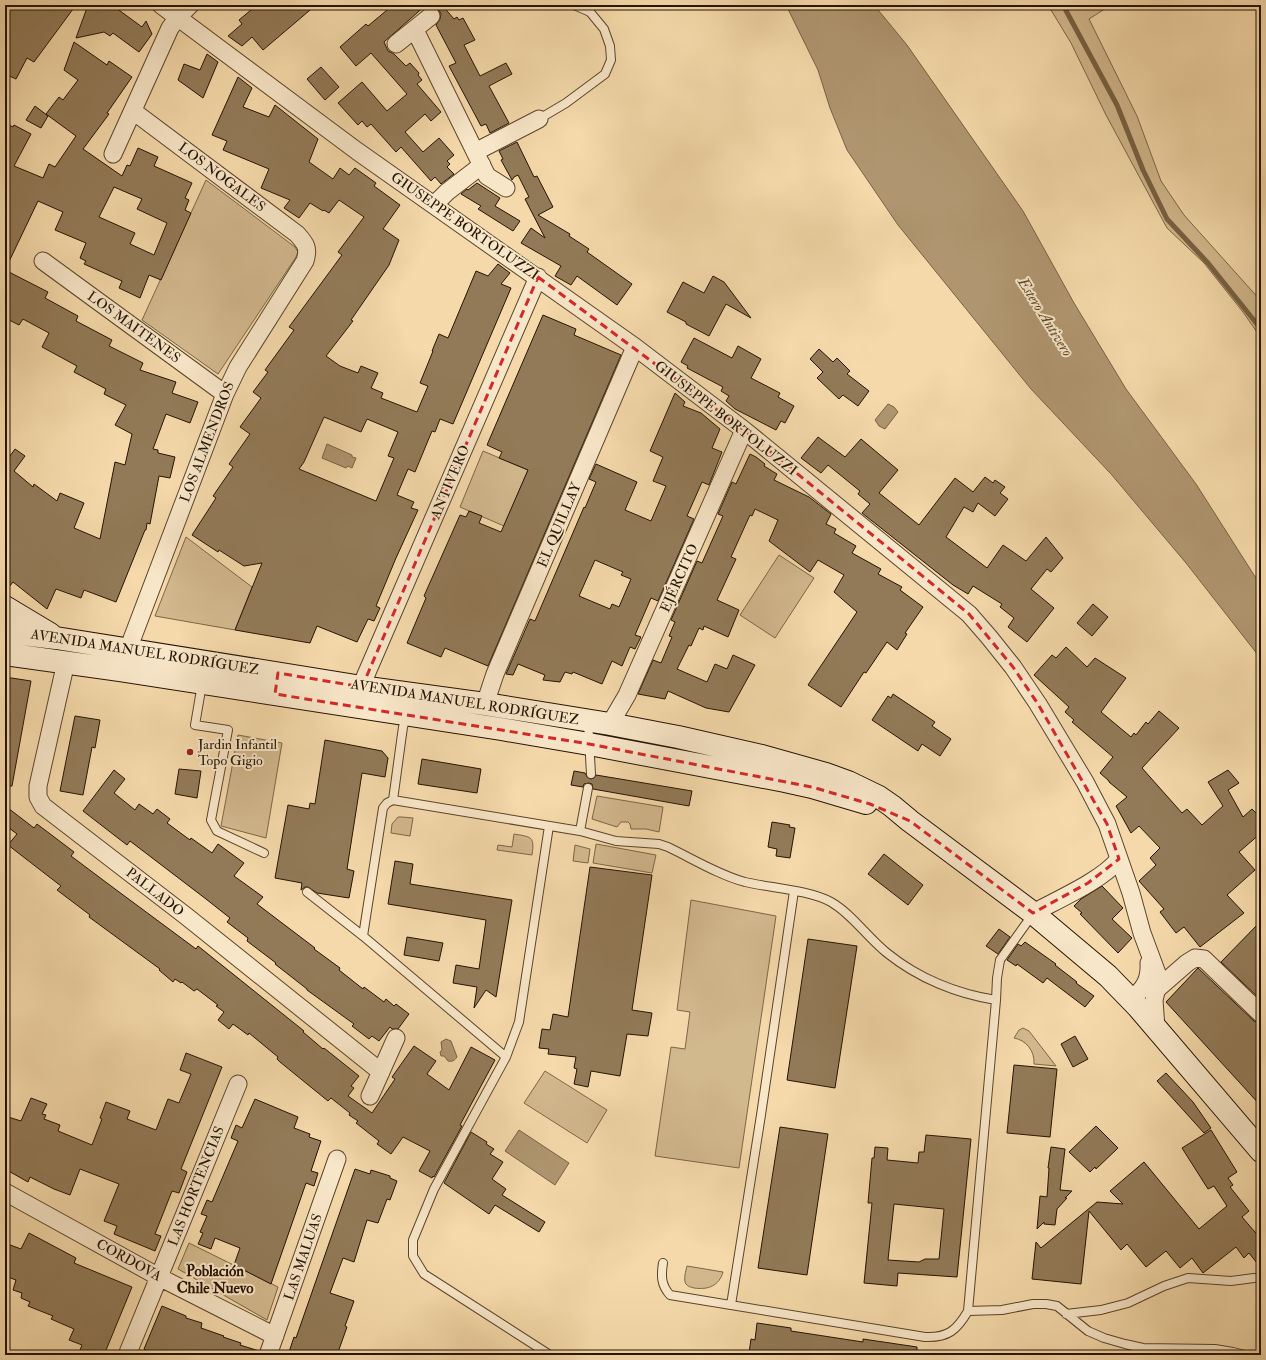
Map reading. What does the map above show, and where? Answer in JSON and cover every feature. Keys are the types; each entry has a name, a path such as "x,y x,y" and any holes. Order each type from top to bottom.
{"main road":[{"path":"5,607 56,638"},
{"name":"AVENIDA MANUEL RODRÍGUEZ","path":"5,632 128,649 362,687 408,704 501,729 589,744 812,787 870,804 910,821"},
{"name":"AVENIDA MANUEL RODRÍGUEZ","path":"5,654 120,670 354,707 408,704 494,706 588,720 755,754 826,774 848,782 869,792 892,806 1033,913 1108,976 1156,1028 1261,1151"},
{"path":"275,694 278,673"},
{"path":"494,706 501,729"}],"street":[{"name":"GIUSEPPE BORTOLUZZI","path":"161,5 357,151 636,347 744,430 969,614 990,637 1013,667 1038,704 1085,782 1107,824 1149,953"},
{"path":"113,154 170,28 190,5"},
{"path":"396,44 432,16"},
{"path":"414,30 487,176 506,188"},
{"name":"LOS NOGALES","path":"133,111 297,234 307,247"},
{"path":"434,205 478,158 539,120"},
{"name":"LOS ALMENDROS","path":"120,670 225,394 238,367 305,261 307,247"},
{"name":"LOS MAITENES","path":"43,261 225,394"},
{"name":"ANTIVERO","path":"354,707 538,277"},
{"name":"EL QUILLAY","path":"494,706 495,674 636,347"},
{"name":"EJÉRCITO","path":"610,724 627,695 744,430"},
{"name":"PALLADO","path":"66,662 38,786 38,797 43,806 192,921 381,1072"},
{"path":"1033,913 1088,883 1114,866 1119,859"},
{"path":"1149,953 1158,976 1154,1000 1156,1028"},
{"path":"1131,1000 1140,992 1147,982 1150,972 1149,953"},
{"path":"1156,990 1187,963 1196,958 1204,959 1261,1014"},
{"path":"370,1096 396,1038"},
{"name":"LAS HORTENCIAS","path":"127,1355 238,1084"},
{"name":"LAS MALUAS","path":"268,1355 337,1159"},
{"name":"CORDOVA","path":"5,1193 159,1277 275,1336"}],"lane":[{"path":"539,120 566,103 605,74 611,60 610,46 604,29 590,12 574,5"},
{"path":"202,683 195,725 228,730 211,820 217,831 264,853"},
{"path":"393,800 403,727 408,704"},
{"path":"588,720 591,774"},
{"path":"580,831 588,788"},
{"path":"363,936 383,808 386,803 393,800 580,831 622,842 658,844 668,847 736,879 762,886 814,895 830,902 846,914 886,953 905,966 950,989 975,997 996,1000"},
{"path":"549,826 519,1022 506,1057 434,1189 413,1240 413,1256 424,1274 550,1355"},
{"path":"307,892 363,936 506,1057"},
{"path":"731,1305 794,892"},
{"path":"663,1263 661,1278 665,1290 670,1295 925,1337 937,1337 949,1332 960,1324 968,1311 997,978 1000,960 1033,913"},
{"path":"1066,1314 1101,1310 1128,1303 1164,1286 1188,1278 1231,1281 1254,1278"},
{"path":"968,1311 1002,1310 1033,1304 1046,1304 1057,1306 1088,1331 1144,1352 1215,1349 1245,1355"}],"highlighted area":[{"path":"538,277 744,430 969,614 1013,667 1038,704 1107,824 1119,859 1088,883 1033,913 910,821 870,804 812,787 589,744 275,694 278,673 362,687"}],"shaded area":[{"path":"1048,5 1111,5 1089,19 1137,116 1161,181 1184,215 1261,301 1261,338 1243,312 1204,263 1167,228 1106,115 1071,43"},
{"path":"206,180 295,247 298,252 218,374 142,320"},
{"path":"483,451 528,470 504,526 460,507"},
{"path":"186,537 252,587 235,630 155,616"},
{"path":"779,555 814,578 775,638 740,615"},
{"path":"238,735 282,743 266,838 221,826"},
{"path":"597,796 663,807 659,832 646,829 631,829 628,822 621,822 617,827 592,819"},
{"path":"398,817 413,818 410,836 391,833 392,824"},
{"path":"514,834 530,838 533,844 532,855 497,850 498,845 512,847"},
{"path":"596,844 656,855 652,873 593,863"},
{"path":"575,845 590,849 588,863 573,861"},
{"path":"691,900 776,916 739,1168 655,1156 671,1047 685,1049 690,1012 677,1010"},
{"path":"1023,1028 1029,1031 1056,1066 1034,1064 1033,1055 1029,1047 1022,1041 1014,1038 1019,1030"},
{"path":"545,1071 607,1110 587,1143 524,1103"},
{"path":"189,1243 278,1287 267,1320 178,1269"},
{"path":"687,1266 723,1272 716,1284 708,1288 694,1288 688,1286 685,1282"}],"water":[{"name":"Estero Antivero","path":"786,5 874,5 907,45 1023,211 1074,303 1126,389 1196,484 1261,586 1261,661 1258,655 1186,563 1111,474 1031,389 898,225 847,150 830,108 818,70"},
{"path":"888,404 894,407 898,412 885,429 879,426 875,420"},
{"path":"327,444 356,458 352,468 348,466 346,468 322,458"},
{"path":"446,1039 451,1041 457,1057 452,1061 448,1061 444,1056 441,1056 441,1042"},
{"path":"519,1130 569,1163 555,1185 505,1151"}],"building":[{"path":"5,5 76,5 34,62 27,58 16,79 5,74"},
{"path":"88,5 112,5 142,27 146,21 152,34 139,52 113,33 110,36 104,32 76,38"},
{"path":"257,5 316,5 263,50 252,37 242,46 228,36 242,24 239,20"},
{"path":"393,5 426,5 384,42 388,51 394,54 406,66 410,63 419,73 418,75 422,80 417,84 441,112 431,121 425,114 405,132 423,152 439,138 454,155 447,161 450,164 447,167 454,174 441,184 435,177 431,181 401,147 396,152 371,124 367,127 362,121 358,125 338,103 362,82 387,111 407,94 371,53 356,66 340,47 366,24 368,26"},
{"path":"426,5 442,5 454,19 457,17 459,20 463,18 475,40 464,45 480,76 506,63 512,74 489,86 509,123 490,133 486,124 481,126 449,66 456,63 436,25 441,14 435,7 427,7"},
{"path":"74,42 107,65 109,61 132,77 107,113 109,114 83,149 122,176 127,165 130,166 138,148 158,157 154,166 192,183 185,198 189,200 185,210 191,213 161,280 149,275 140,298 119,288 122,281 84,264 86,261 80,258 86,243 55,230 63,212 38,201 5,270 5,123 13,127 14,125 31,134 14,166 43,178 49,164 55,167 76,136 46,114 59,97 63,100 78,80 64,70","holes":["114,187 142,199 137,209 167,223 154,255 130,244 135,233 99,217"]},
{"path":"207,54 218,62 203,98 178,80 184,64 200,70"},
{"path":"321,67 339,87 325,100 307,79"},
{"path":"238,77 252,88 243,107 269,117 275,105 318,139 309,162 333,179 340,168 349,175 355,168 376,183 374,186 400,205 383,229 399,240 389,265 351,320 353,321 326,356 340,366 358,373 361,366 378,373 371,388 383,393 381,398 417,412 428,386 420,383 439,334 448,338 476,271 488,276 498,264 510,273 501,284 511,288 453,424 440,419 435,432 432,431 415,472 408,469 397,495 414,502 411,508 418,510 376,606 380,608 374,621 368,619 357,642 317,626 310,643 235,630 262,563 244,566 219,550 218,552 192,535 216,498 213,496 233,467 229,464 250,434 240,427 261,398 253,392 268,372 265,370 294,330 289,327 342,255 338,252 364,217 339,200 329,213 310,203 299,218 284,208 290,200 261,188 269,169 223,150 227,141 212,135","holes":["324,417 361,432 367,419 398,432 388,456 394,458 376,501 299,469 304,462"]},
{"path":"35,106 48,116 41,128 26,120"},
{"path":"517,142 534,177 537,176 553,207 538,215 570,234 569,236 589,249 587,252 632,284 617,305 577,276 571,285 555,276 561,266 521,243 531,228 545,238 525,199 529,197 518,175 512,180 501,160 503,159 499,151"},
{"path":"477,183 500,198 495,206 520,221 513,231 478,209 481,206 461,194"},
{"path":"5,270 48,292 45,298 78,316 76,321 112,340 109,346 143,363 140,370 176,382 172,393 198,402 190,423 166,414 153,449 158,450 158,453 175,457 170,478 159,476 150,524 147,523 146,530 116,602 84,590 81,598 56,589 47,609 13,582 5,592 5,463 15,449 25,456 14,471 33,487 34,484 57,501 60,493 84,503 74,528 100,539 115,462 125,465 132,434 115,425 126,405 104,394 106,389 74,372 77,366 42,347 49,333 23,319 19,325 5,318"},
{"path":"713,276 724,282 751,318 726,304 709,336 667,312 683,282 704,293"},
{"path":"543,315 576,329 574,335 621,355 488,666 445,648 441,657 407,643 426,598 424,596 460,515 466,517 469,511 482,516 479,523 501,532 528,470 499,458 502,452 487,445"},
{"path":"694,338 732,358 738,346 761,359 751,378 780,393 778,397 794,406 785,423 781,421 776,430 735,409 726,401 729,396 721,391 723,387 687,368 688,366 681,362"},
{"path":"819,349 833,362 837,358 850,371 847,374 869,391 858,406 843,395 839,399 817,378 823,372 810,359"},
{"path":"675,393 685,402 683,406 701,413 720,429 712,448 722,452 709,485 702,482 687,516 694,519 658,601 651,598 635,635 641,637 635,649 630,647 622,666 612,661 602,684 573,672 572,674 565,672 560,682 543,680 545,675 518,664 513,675 506,674 530,619 535,621 584,507 585,508 596,482 589,479 596,464 637,482 625,510 651,521 666,486 653,481 663,457 650,451","holes":["595,560 623,572 621,575 631,579 619,607 612,604 610,609 579,596"]},
{"path":"818,437 845,457 861,439 898,470 879,493 919,525 955,478 973,492 985,477 993,483 995,480 1005,487 1000,493 1008,499 995,516 978,503 973,512 964,507 946,537 987,568 1003,545 1026,561 1046,537 1063,558 1051,572 1047,569 1031,589 1054,608 1027,642 1008,627 1014,618 1000,607 1002,604 973,586 968,594 953,585 862,513 870,504 858,494 860,491 828,465 821,473 801,458"},
{"path":"750,454 765,464 764,466 777,474 774,480 809,497 831,514 826,524 836,529 834,533 856,546 852,553 881,569 878,574 902,587 900,590 923,607 905,633 907,634 897,650 887,642 866,673 864,672 841,707 808,685 857,612 834,592 844,575 818,560 810,572 769,541 778,520 755,509 752,516 750,515 731,557 736,559 717,600 739,610 728,637 704,626 703,630 699,628 691,646 689,645 677,669 707,682 715,664 727,669 733,655 755,665 729,712 706,708 668,691 665,699 638,694 653,660 661,663 672,637 669,636 675,622 671,620 697,561 702,563 723,516 718,514 732,482 736,484"},
{"path":"1093,604 1108,617 1092,636 1077,623"},
{"path":"1066,647 1087,667 1095,658 1126,678 1101,712 1131,737 1134,733 1136,735 1146,722 1148,724 1159,711 1179,728 1142,768 1182,813 1187,809 1202,825 1223,806 1208,782 1228,770 1239,783 1228,790 1243,817 1252,809 1261,818 1261,833 1239,852 1255,870 1227,895 1244,913 1200,947 1184,927 1176,933 1160,912 1164,909 1139,881 1156,865 1150,858 1160,848 1139,826 1131,833 1116,806 1127,797 1100,773 1113,757 1072,722 1074,720 1065,712 1069,707 1034,675 1052,655 1056,658"},
{"path":"5,677 31,681 12,786 5,786"},
{"path":"893,694 935,722 932,726 951,739 940,756 922,744 918,751 872,720 888,696 891,698"},
{"path":"75,716 100,720 95,748 92,747 83,795 60,791"},
{"path":"325,740 382,751 388,758 385,777 362,773 347,869 354,871 349,898 317,893 308,887 301,890 302,883 275,878 288,805 309,809 310,803 315,804"},
{"path":"422,759 481,769 477,793 418,784"},
{"path":"179,769 201,771 197,798 175,794"},
{"path":"114,770 125,779 114,793 135,810 139,804 153,814 157,809 170,819 167,823 190,840 191,838 212,853 218,844 244,863 234,876 263,897 257,904 340,968 339,970 363,989 364,987 384,1002 386,999 394,1006 396,1004 409,1014 398,1029 392,1029 390,1027 379,1041 372,1036 369,1039 352,1026 354,1024 307,990 275,964 276,963 247,941 248,938 227,922 230,918 130,841 127,845 83,811"},
{"path":"574,771 585,773 587,777 591,779 596,775 692,791 689,806 593,789 592,784 589,783 584,784 583,787 571,785"},
{"path":"8,808 34,828 37,824 74,852 71,856 196,949 198,946 304,1031 303,1032 323,1049 324,1048 359,1076 351,1086 354,1088 348,1096 372,1113 395,1079 392,1077 414,1046 436,1061 427,1074 449,1090 471,1047 495,1060 460,1125 462,1126 434,1177 433,1176 432,1178 419,1171 430,1151 403,1137 391,1154 377,1144 379,1141 356,1123 358,1121 349,1115 350,1113 331,1098 328,1101 280,1062 277,1059 278,1057 249,1033 248,1035 233,1024 229,1029 218,1020 224,1012 216,1006 218,1005 197,989 194,991 182,982 181,983 175,979 173,982 159,970 160,969 89,917 90,915 57,890 61,886 8,845 17,834 5,825"},
{"path":"772,822 790,825 789,827 795,828 790,858 776,856 777,849 768,847"},
{"path":"884,854 923,885 908,905 868,874"},
{"path":"395,861 413,864 410,884 512,900 496,997 486,990 474,1008 477,987 453,983 456,965 479,969 486,920 388,904"},
{"path":"590,867 652,875 632,1010 652,1013 648,1036 627,1034 620,1076 591,1071 588,1087 574,1084 577,1069 574,1068 576,1057 548,1054 549,1049 539,1048 542,1029 550,1030 553,1014 568,1017"},
{"path":"1102,886 1123,908 1112,919 1132,938 1118,953 1074,906 1081,899"},
{"path":"1261,921 1261,1000 1221,962"},
{"path":"999,929 1010,937 998,954 986,946"},
{"path":"407,937 443,943 439,961 404,955"},
{"path":"808,939 857,946 835,1088 787,1080"},
{"path":"1025,942 1056,964 1055,965 1077,982 1076,983 1094,996 1085,1007 1047,978 1043,983 1017,964 1016,966 1007,960 1018,944 1021,946"},
{"path":"1198,968 1254,1021 1261,1024 1261,1106 1166,1002"},
{"path":"1075,1036 1088,1059 1073,1067 1061,1044"},
{"path":"186,1053 222,1067 181,1169 187,1172 179,1193 172,1191 155,1234 161,1236 155,1251 114,1234 117,1226 104,1221 119,1184 80,1169 70,1195 30,1177 28,1182 5,1169 5,1116 21,1121 31,1098 47,1104 42,1114 46,1115 44,1119 60,1125 58,1131 92,1145 102,1119 100,1118 106,1102 130,1111 127,1119 156,1130 168,1099 179,1103 191,1074 180,1070"},
{"path":"1014,1065 1057,1069 1050,1137 1007,1133"},
{"path":"1166,1073 1193,1102 1211,1128 1204,1133 1157,1081"},
{"path":"255,1099 298,1117 294,1128 310,1134 309,1137 321,1141 311,1171 318,1173 314,1186 306,1183 271,1284 234,1265 240,1248 215,1238 211,1249 198,1244 203,1233 200,1232 207,1216 201,1214 207,1200 212,1202 238,1141 231,1138 236,1125 242,1128"},
{"path":"1096,1126 1118,1148 1096,1169 1095,1167 1090,1172 1069,1152"},
{"path":"780,1127 828,1134 807,1275 758,1268"},
{"path":"1211,1130 1237,1172 1228,1178 1233,1185 1230,1187 1249,1211 1242,1217 1261,1239 1261,1268 1249,1253 1244,1258 1236,1247 1203,1273 1192,1258 1180,1268 1166,1251 1146,1267 1127,1244 1121,1250 1089,1211 1081,1284 1032,1279 1036,1242 1041,1248 1097,1202 1123,1204 1110,1191 1144,1162 1199,1229 1227,1206 1214,1186 1208,1189 1182,1148"},
{"path":"471,1132 487,1142 486,1144 494,1149 490,1154 503,1162 492,1179 506,1189 502,1195 545,1222 539,1232 495,1205 489,1214 444,1183"},
{"path":"926,1135 971,1139 957,1277 898,1273 897,1286 864,1283 872,1203 868,1203 872,1158 874,1158 875,1147 888,1148 887,1160 918,1163 919,1152 924,1152","holes":["894,1204 944,1209 939,1259 925,1259 919,1262 888,1260"]},
{"path":"1051,1147 1065,1149 1060,1190 1072,1191 1057,1209 1055,1225 1044,1224 1044,1222 1037,1229 1040,1196 1047,1197 1048,1168"},
{"path":"355,1169 370,1174 371,1170 390,1176 390,1178 397,1181 390,1200 387,1199 378,1223 367,1220 354,1262 343,1258 330,1293 354,1301 337,1355 288,1355 294,1337 296,1338"},
{"path":"29,1233 76,1258 74,1263 132,1287 104,1355 78,1355 82,1345 69,1340 74,1329 51,1319 53,1316 28,1306 30,1302 21,1298 22,1293 13,1290 16,1280 5,1276 5,1243 21,1249"},
{"path":"162,1306 186,1316 186,1318 202,1323 201,1328 241,1343 240,1345 259,1351 258,1355 155,1355 144,1349"},
{"path":"757,1323 791,1328 791,1331 863,1342 863,1339 917,1347 917,1355 752,1355 753,1353 749,1353 751,1339 755,1340"}],"waterway":[{"path":"1063,5 1117,105 1143,170 1167,219 1208,263 1261,329"}],"place":[{"name":"Jardin Infantil Topo Gigio","path":"190,752"}],"district":[{"name":"Población Chile Nuevo","path":"215,1280"}]}
